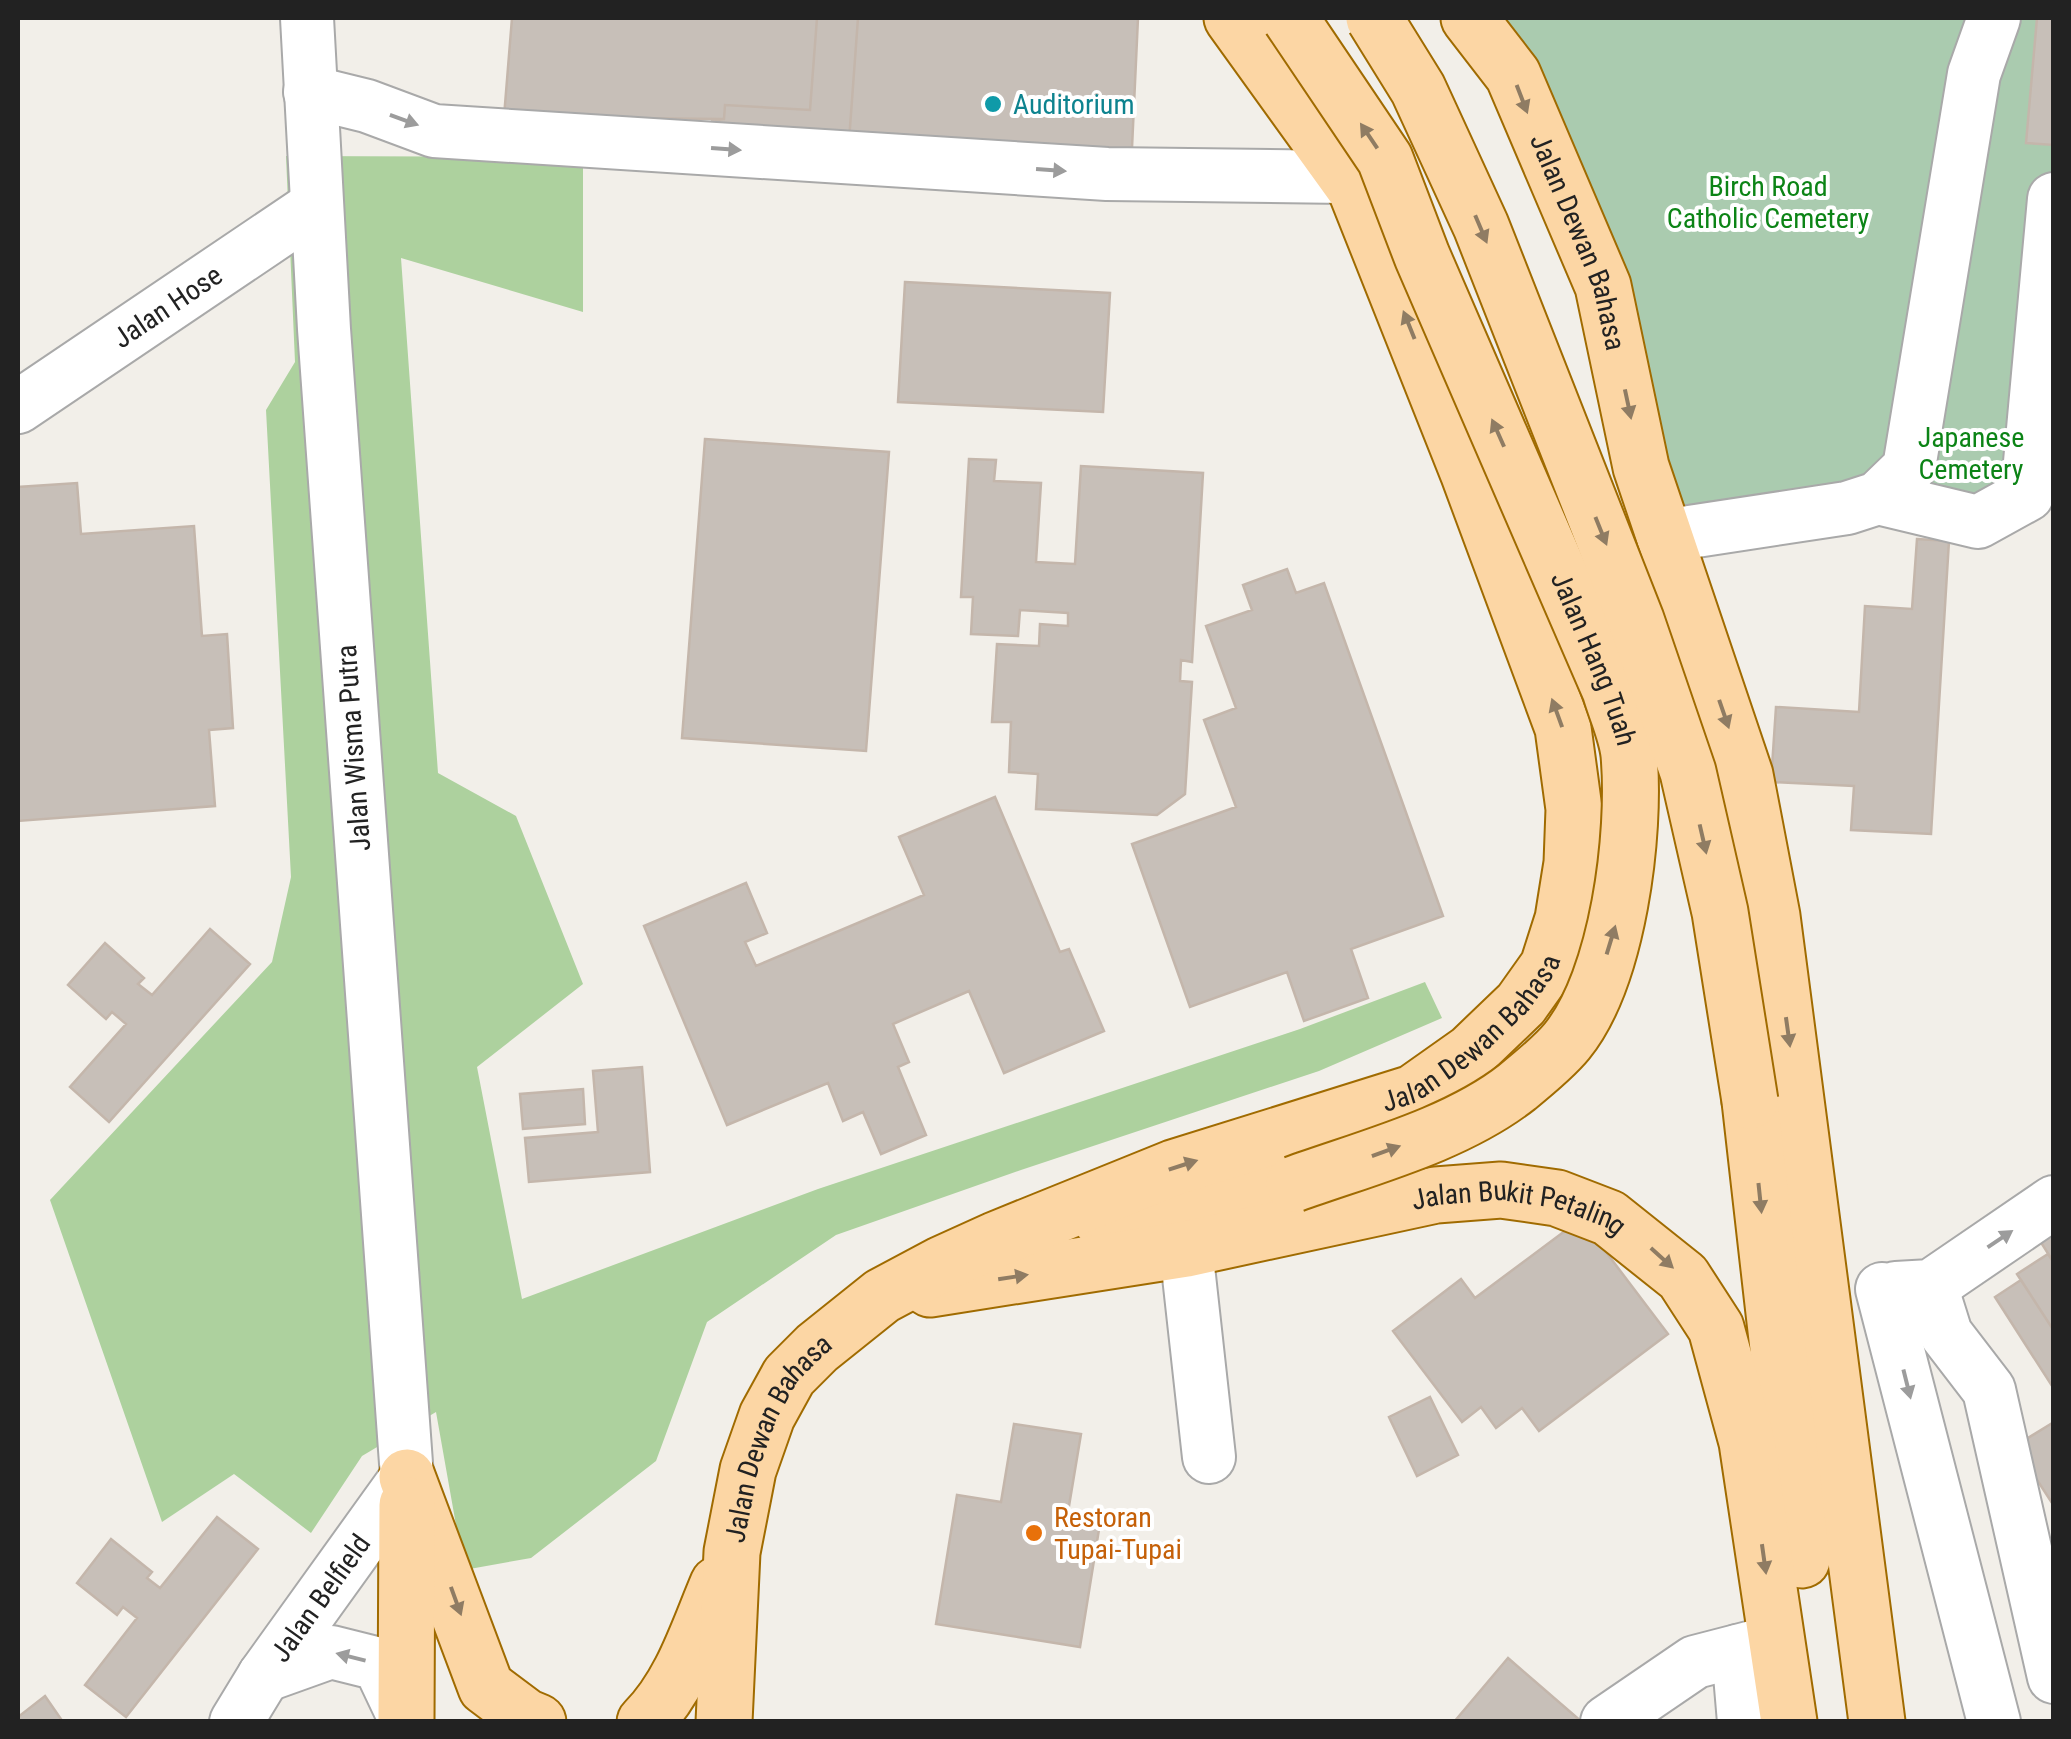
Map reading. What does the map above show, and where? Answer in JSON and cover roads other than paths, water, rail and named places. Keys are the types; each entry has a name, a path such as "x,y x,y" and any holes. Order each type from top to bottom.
{"main road":[{"name":"Jalan Dewan Bahasa","path":"720,1710 732,1552 748,1470 767,1416 790,1376 816,1348 882,1296 995,1240 1173,1168 1414,1094 1471,1052 1530,991 1548,966 1563,920 1572,864 1574,809 1563,728 1356,190 1232,18"},
{"name":"Jalan Hang Tuah","path":"995,1240 1294,1184 1436,1134 1515,1088 1568,1040 1596,988 1614,932 1625,878 1629,752 1610,690 1422,256 1385,158 1290,18"},
{"name":"Jalan Hang Tuah","path":"1374,18 1418,89 1480,226 1636,620 1688,772 1720,912 1750,1101 1799,1544 1826,1722"},
{"name":"Jalan Dewan Bahasa","path":"1469,18 1513,75 1603,286 1641,467 1744,776 1772,916 1877,1722"},
{"path":"1496,546 1504,514 1536,485 1586,464 1641,467"},
{"name":"Jalan Bukit Petaling","path":"882,1296 1186,1249 1436,1195 1502,1190 1557,1198 1609,1218 1682,1277 1716,1328 1748,1442 1757,1646 1789,1722"},
{"path":"406,1721 407,1478"},
{"path":"407,1478 486,1687 538,1722"},
{"path":"645,1722 661,1706 678,1677 732,1552"}],"street":[{"name":"Jalan Wisma Putra","path":"307,18 316,206 407,1478"},
{"path":"1663,536 1848,508 1878,498 1909,468 1974,74 1994,18"},
{"path":"310,92 367,106 434,131 1107,174 1346,177"},
{"path":"1878,498 1978,522 2027,494 2054,198"},
{"name":"Jalan Hose","path":"18,407 316,206"},
{"path":"1823,1301 1907,1288 2054,1202"},
{"path":"1186,1249 1210,1457"},
{"path":"1907,1288 1989,1390 2054,1676"},
{"path":"1907,1288 1997,1722 2054,1701"},
{"name":"Jalan Belfield","path":"236,1722 264,1676 407,1478"},
{"path":"1607,1722 1695,1662 1757,1646 1744,1722"},
{"path":"264,1676 331,1652 379,1664 406,1721"}],"place":[{"name":"Auditorium","path":"993,104"},
{"name":"Restoran Tupai-Tupai","path":"1034,1533"}],"park label":[{"name":"Birch Road Catholic Cemetery","path":"1768,202"},
{"name":"Japanese Cemetery","path":"1971,453"}]}
